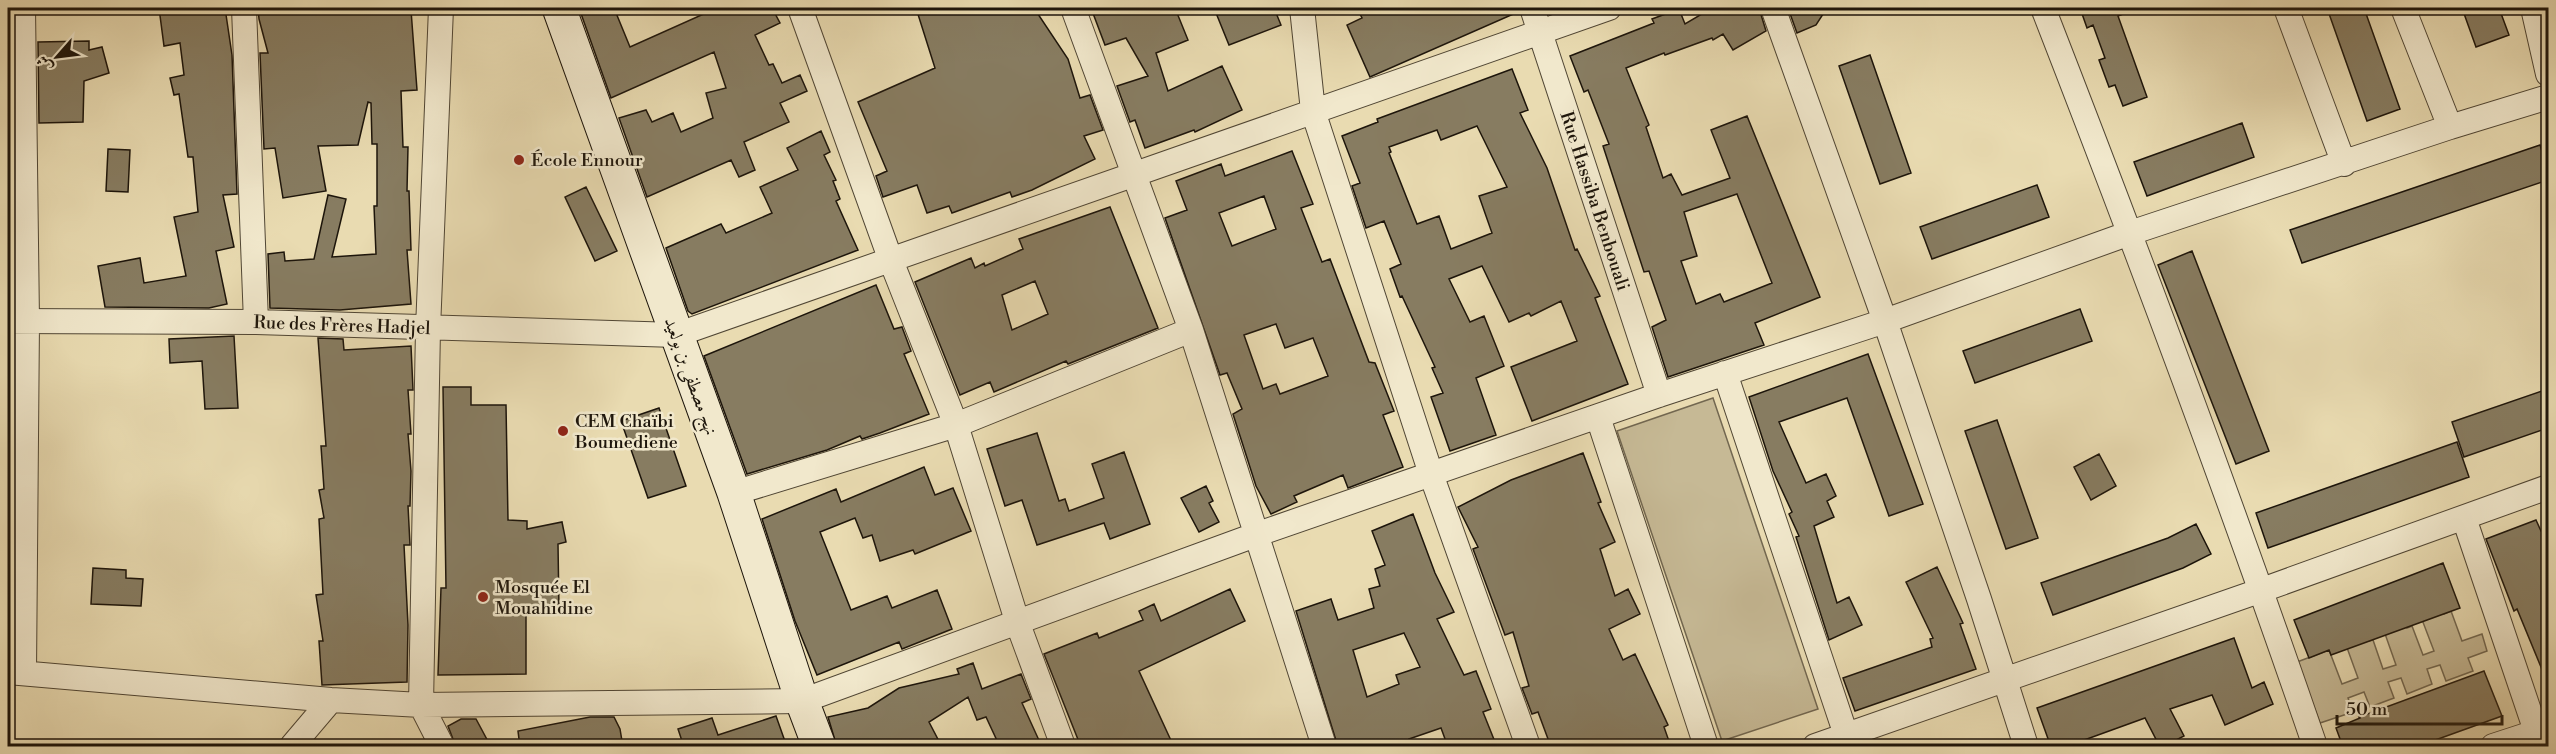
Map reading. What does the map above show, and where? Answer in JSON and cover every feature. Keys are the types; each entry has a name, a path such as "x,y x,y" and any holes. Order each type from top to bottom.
{"main road":[{"name":"نهج مصطفى بن بولعيد","path":"559,8 734,493 819,747"}],"street":[{"path":"23,8 17,321 16,672 331,700 421,705 802,701 1018,624 1258,534 1659,395 1885,321 2130,233 2548,97"},
{"path":"244,8 256,322"},
{"path":"441,8 428,329 421,705 442,747"},
{"path":"800,8 890,258 956,424 1018,624 1063,747"},
{"path":"1073,8 1191,330 1258,534 1324,747"},
{"path":"1302,8 1313,111 1431,474 1528,747"},
{"path":"676,334 1313,111 1536,19 1609,8"},
{"path":"1773,8 1885,321 1979,599 2026,747"},
{"path":"2043,8 2130,233 2262,591 2315,747"},
{"path":"2286,8 2344,164"},
{"path":"2403,8 2450,127"},
{"path":"2533,8 2548,74"},
{"name":"Rue Hassiba Benbouali","path":"1536,19 1659,395"},
{"name":"Rue des Frères Hadjel","path":"17,321 256,322 428,329 676,334"},
{"path":"734,493 956,424 1191,330"},
{"path":"1725,373 1846,735"},
{"path":"1598,417 1706,747"},
{"path":"1815,747 2004,679 2262,591 2548,487"},
{"path":"2464,518 2538,739 2493,747"},
{"path":"292,747 331,700"}],"shaded area":[{"path":"1713,398 1818,709 1722,741 1617,431"},
{"path":"2442,609 2444,614 2451,611 2462,641 2482,634 2487,651 2468,658 2473,671 2446,681 2440,665 2427,669 2432,684 2407,694 2401,678 2388,682 2394,698 2370,707 2364,692 2348,698 2353,712 2320,723 2297,662 2329,650 2342,684 2358,678 2346,645 2367,637 2369,641 2373,640 2383,669 2396,665 2384,631 2405,623 2407,628 2412,626 2423,655 2434,651 2421,617"}],"building":[{"path":"159,8 225,8 232,55 237,194 223,195 234,247 216,251 227,304 209,308 105,307 98,266 140,258 144,283 186,276 174,217 198,212 193,157 188,157 179,94 174,95 170,78 184,75 180,43 164,46"},
{"path":"258,8 359,8 359,14 411,10 417,90 401,91 403,147 408,147 407,191 409,191 411,250 407,250 411,304 340,310 270,308 268,254 284,252 285,261 314,259 328,195 346,199 332,257 376,254 374,206 377,206 377,144 372,144 371,103 368,102 358,145 318,146 326,191 283,198 275,148 264,149 260,53 268,53"},
{"path":"579,8 614,8 630,47 717,8 772,8 780,23 755,35 769,65 773,64 782,83 800,75 807,91 780,103 789,122 744,142 755,170 739,177 731,160 647,197 619,118 646,110 652,122 673,113 681,132 713,118 706,93 726,88 714,52 611,98"},
{"path":"916,8 1034,8 1068,59 1080,98 1090,95 1103,130 1084,136 1095,159 1032,190 1012,197 1010,192 952,213 949,206 927,213 917,185 883,197 876,176 887,171 858,102 935,68"},
{"path":"1091,8 1175,8 1188,40 1156,53 1168,91 1222,66 1242,110 1195,132 1194,130 1145,148 1135,120 1130,122 1117,86 1148,76 1126,38 1105,45"},
{"path":"1214,8 1274,8 1281,25 1229,45"},
{"path":"1357,8 1518,8 1518,12 1370,77 1347,25 1362,18"},
{"path":"1712,8 1759,8 1766,31 1733,50 1723,34 1713,40 1712,38 1665,55 1664,53 1626,68 1649,125 1646,127 1663,178 1671,174 1682,195 1730,178 1711,130 1747,116 1820,297 1755,323 1764,345 1668,377 1652,327 1666,320 1649,271 1644,272 1603,146 1609,144 1588,90 1584,92 1570,56 1654,23 1652,19 1679,9 1685,24","holes":["1737,194 1772,283 1724,302 1720,294 1696,304 1681,261 1697,256 1684,212"]},
{"path":"1788,8 1827,8 1816,25 1797,33"},
{"path":"2080,8 2136,8 2118,16 2147,97 2123,106 2115,85 2109,87 2099,60 2105,58 2093,25 2087,28"},
{"path":"2327,8 2364,8 2400,109 2367,121"},
{"path":"2462,8 2499,8 2509,35 2476,47"},
{"path":"89,41 89,50 102,47 109,73 84,81 83,122 39,123 38,42"},
{"path":"1870,55 1911,173 1880,184 1839,66"},
{"path":"1512,69 1528,110 1520,113 1547,168 1575,250 1577,249 1600,296 1595,298 1628,384 1532,421 1511,367 1577,341 1561,301 1531,316 1529,313 1509,322 1482,266 1449,279 1470,322 1484,316 1504,366 1476,378 1496,435 1450,451 1431,397 1443,393 1432,368 1435,367 1402,296 1400,297 1390,269 1401,264 1384,221 1366,228 1352,186 1360,183 1342,136 1378,122 1377,119","holes":["1477,126 1507,187 1479,196 1492,233 1451,249 1439,216 1417,224 1389,153 1391,152 1389,147 1437,130 1441,140"]},
{"path":"2242,123 2254,157 2147,196 2134,162"},
{"path":"821,131 830,152 824,155 836,180 833,181 840,199 836,201 858,250 692,314 688,311 666,248 721,224 726,233 772,213 760,187 798,170 787,148"},
{"path":"2540,145 2548,170 2548,180 2302,263 2290,230"},
{"path":"108,149 130,150 128,192 106,191"},
{"path":"1292,151 1313,204 1301,208 1322,262 1330,259 1369,362 1375,363 1394,411 1383,415 1403,467 1348,488 1343,475 1294,496 1297,502 1271,514 1256,486 1233,414 1242,409 1227,373 1220,375 1165,218 1187,210 1176,181 1221,164 1225,176","holes":["1264,196 1276,229 1232,246 1219,213","1276,324 1285,348 1313,338 1328,376 1280,394 1276,384 1263,389 1244,335"]},
{"path":"2037,185 2049,217 1932,259 1920,227"},
{"path":"586,187 617,251 595,261 565,197"},
{"path":"1110,207 1158,328 1068,364 1066,361 994,392 990,382 960,395 915,282 971,258 975,268 984,263 985,266 1023,249 1019,239","holes":["1035,281 1048,314 1012,330 1002,295"]},
{"path":"2192,251 2269,451 2236,464 2158,265"},
{"path":"876,285 894,329 902,327 911,351 904,354 929,414 862,439 860,436 827,450 747,474 704,356"},
{"path":"2080,309 2092,341 1975,383 1963,351"},
{"path":"234,336 238,408 205,409 202,361 170,363 169,339"},
{"path":"318,338 343,339 344,350 411,346 413,390 408,390 411,434 408,434 411,471 410,506 408,506 410,545 404,545 408,625 407,682 322,685 319,641 323,641 316,595 323,594 319,519 324,518 319,490 324,489 321,446 326,446"},
{"path":"1868,354 1923,504 1889,516 1847,398 1779,422 1806,483 1826,474 1836,496 1827,501 1834,517 1814,526 1837,603 1849,597 1862,625 1829,640 1796,537 1799,536 1789,514 1792,512 1773,471 1749,397"},
{"path":"443,387 471,387 471,405 506,405 508,520 527,521 527,529 562,522 566,542 558,544 559,610 526,612 526,674 438,675 441,588 446,588"},
{"path":"2548,389 2548,428 2464,457 2452,422"},
{"path":"659,408 686,486 648,498 621,421"},
{"path":"1997,420 2038,538 2006,549 1965,431"},
{"path":"1037,433 1059,501 1065,499 1069,511 1104,498 1092,464 1124,452 1150,524 1110,539 1104,523 1037,545 1022,500 1005,506 987,449"},
{"path":"2457,442 2469,477 2268,548 2256,513"},
{"path":"1583,453 1601,502 1598,503 1615,542 1600,549 1615,596 1628,589 1640,614 1609,629 1623,660 1635,654 1668,725 1664,727 1671,747 1551,747 1538,712 1532,714 1522,688 1529,686 1513,632 1505,635 1473,549 1478,547 1458,507 1511,480"},
{"path":"2099,454 2116,486 2091,500 2074,467"},
{"path":"924,467 935,495 953,488 971,531 915,554 913,550 880,561 872,535 863,538 855,518 820,532 851,610 887,596 892,608 937,590 952,629 902,649 899,642 817,675 795,621 762,519 836,489 841,502"},
{"path":"1206,486 1213,501 1209,503 1219,522 1199,532 1181,498"},
{"path":"1413,514 1435,573 1454,612 1437,619 1464,675 1476,671 1491,709 1483,712 1497,747 1448,747 1441,728 1409,739 1412,747 1338,747 1296,611 1331,599 1338,620 1374,608 1369,589 1380,586 1375,569 1385,565 1372,531","holes":["1404,633 1420,667 1396,675 1399,684 1367,697 1353,650"]},
{"path":"2536,520 2541,531 2548,528 2548,684 2517,609 2514,611 2486,539"},
{"path":"2196,524 2211,554 2183,568 2053,615 2041,583 2168,538"},
{"path":"2443,563 2460,608 2331,655 2329,650 2309,658 2294,620"},
{"path":"1937,567 1963,623 1960,624 1976,669 1855,711 1843,678 1932,647 1930,639 1933,638 1906,582"},
{"path":"93,568 126,570 126,578 143,579 141,606 91,604"},
{"path":"1230,589 1245,621 1139,671 1174,747 1081,747 1044,654 1097,633 1099,638 1143,620 1139,611 1154,604 1161,621"},
{"path":"2234,638 2252,688 2264,682 2273,704 2225,725 2212,695 2170,709 2184,736 2163,747 2160,747 2145,718 2065,747 2051,747 2037,708"},
{"path":"973,663 982,689 1021,674 1031,699 1022,703 1042,747 1000,747 986,717 977,720 968,697 929,722 942,747 837,747 828,717 868,708 899,688 959,674 957,669"},
{"path":"2484,671 2502,716 2416,747 2343,747 2336,728 2359,717"},
{"path":"776,716 787,747 684,747 678,729 712,718 718,735"},
{"path":"590,717 614,717 620,729 623,747 520,747 518,731"},
{"path":"461,719 476,719 491,747 456,747 448,726"}],"place":[{"name":"École Ennour","path":"519,160"},
{"name":"CEM Chaïbi Boumediene","path":"563,431"},
{"name":"Mosquée El Mouahidine","path":"483,597"}]}
